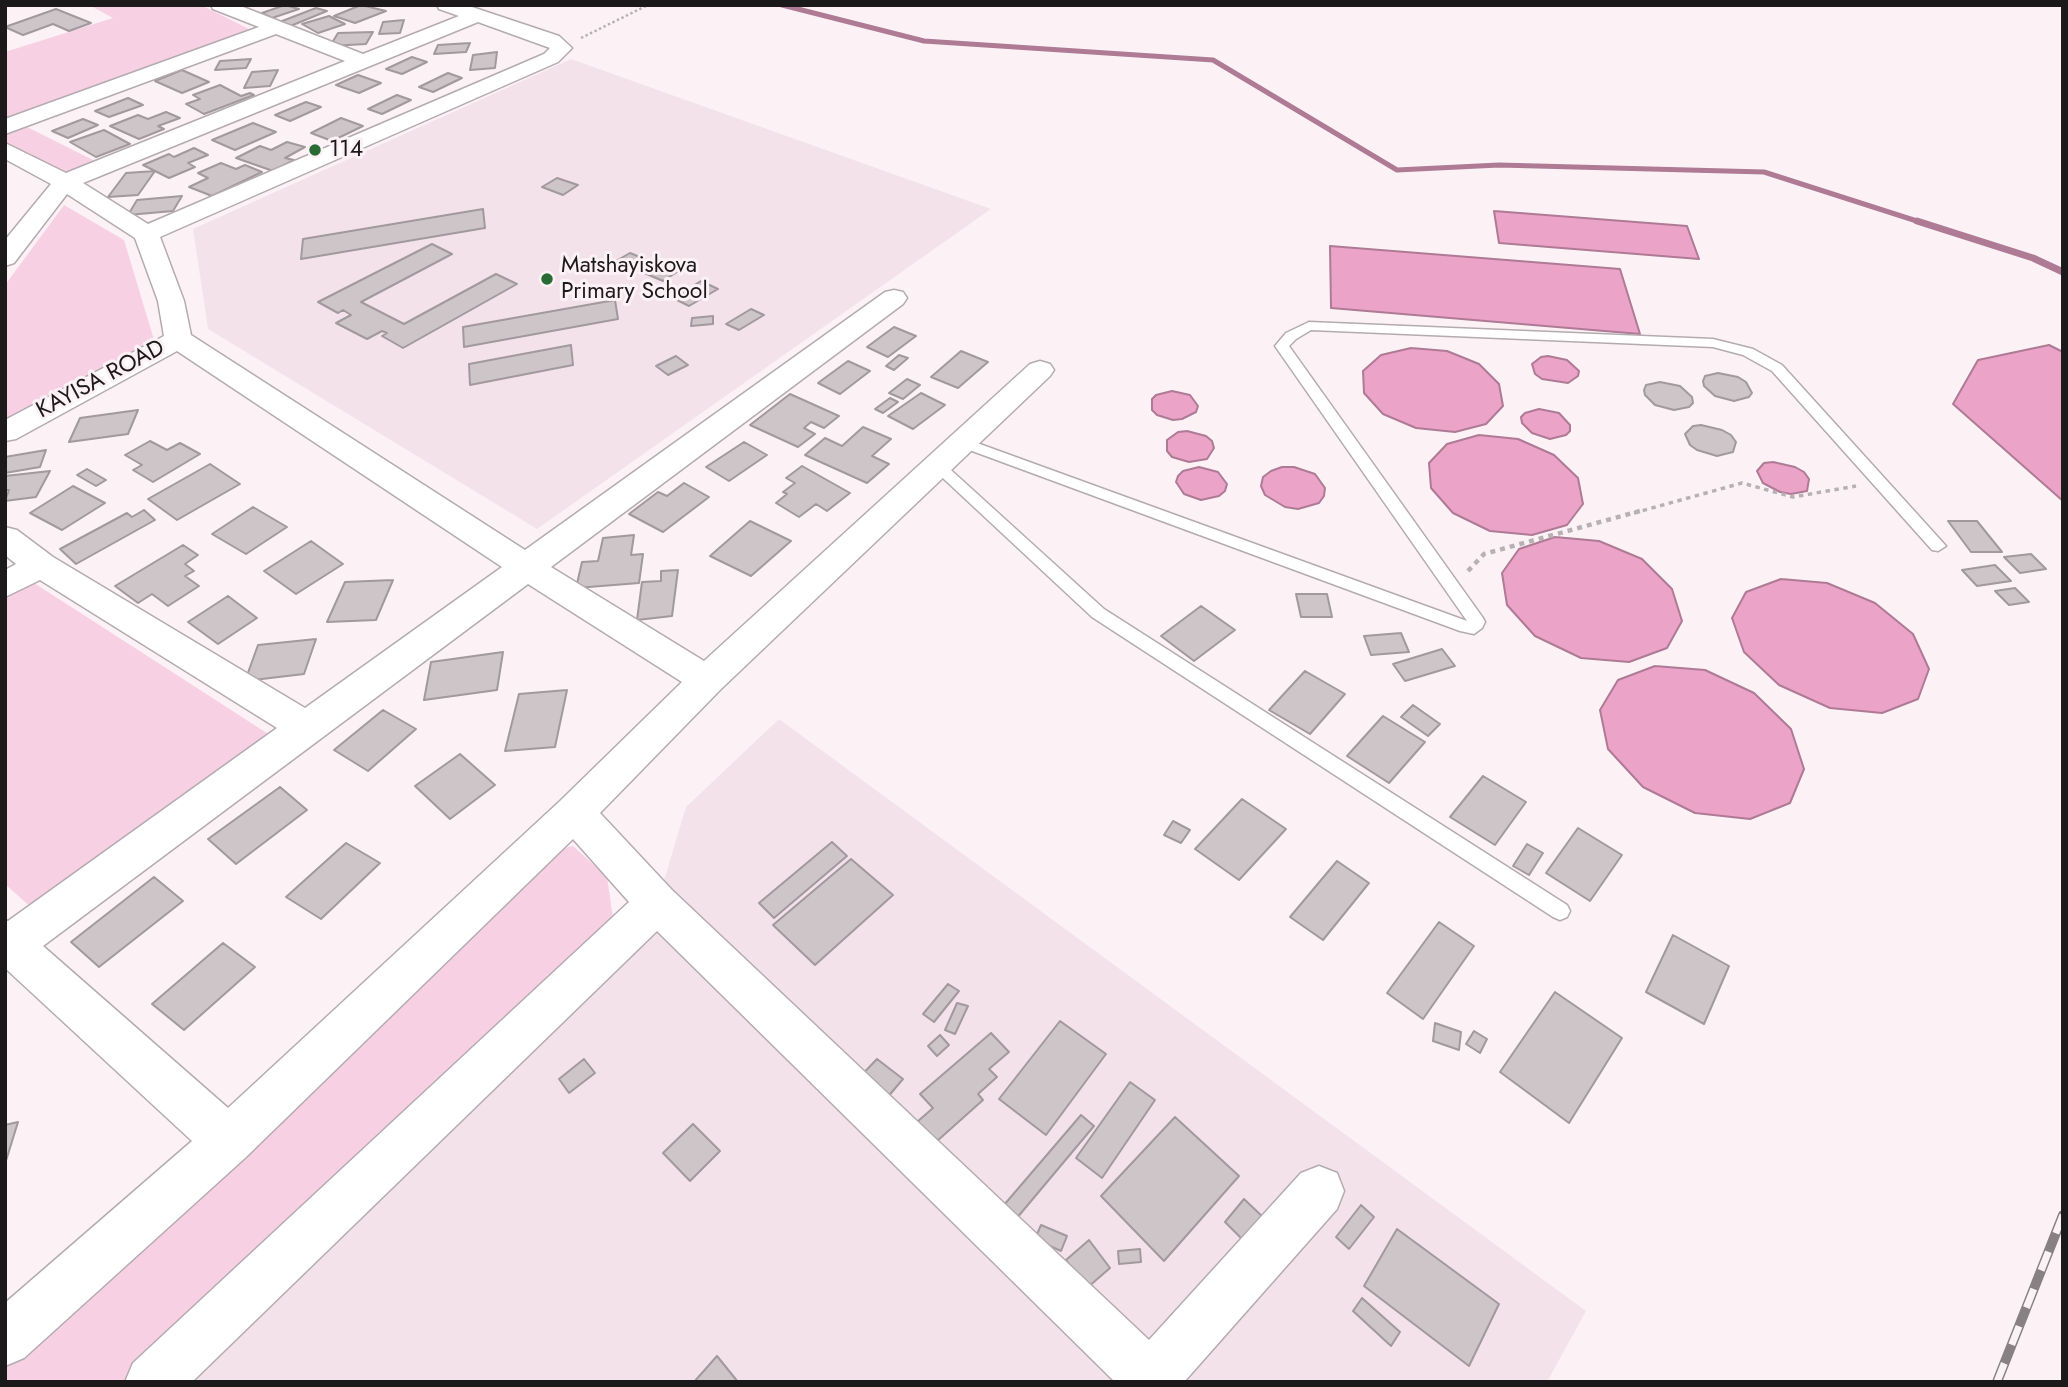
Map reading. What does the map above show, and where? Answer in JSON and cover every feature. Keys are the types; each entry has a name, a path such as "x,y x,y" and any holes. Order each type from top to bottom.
{"street":[{"path":"220,5 363,61"},
{"path":"5,150 65,182 146,234 560,53 562,48 552,40 446,5"},
{"path":"5,258 65,182 475,16"},
{"path":"5,127 274,28"},
{"name":"KAYISA ROAD","path":"5,432 178,339 171,301 146,234"},
{"path":"228,1141 8,942 894,298"},
{"path":"178,339 526,567 707,680"},
{"path":"5,1339 228,1141 574,813 707,680 1040,370"},
{"path":"5,538 41,565 305,727"},
{"path":"5,585 41,565"},
{"path":"574,813 657,903 1149,1380 1319,1191"},
{"path":"152,1382 657,903"}],"lane":[{"path":"961,442 1474,628 1477,622 1282,346 1309,326 1713,343 1748,352 1777,368 1938,546"},
{"path":"936,464 1098,613 1560,911"}],"path":[{"path":"560,53 580,38 648,5"},
{"path":"1477,622 1460,579 1484,554 1742,483 1793,496 1879,481"}],"shaded area":[{"path":"89,5 201,5 255,32 5,124 5,52 113,18"},
{"name":"Matshayiskova Primary School","path":"571,59 991,209 537,529 208,329 193,229"},
{"path":"25,126 99,163 68,175 5,144 5,133"},
{"path":"64,205 124,240 155,343 5,422 5,285"},
{"path":"1494,211 1687,226 1699,259 1499,243"},
{"path":"1330,246 1620,269 1640,334 1331,308"},
{"path":"2049,345 2063,352 2063,501 1953,404 1978,360"},
{"path":"1411,348 1447,351 1479,364 1499,384 1503,406 1486,424 1455,432 1416,428 1383,414 1364,393 1363,371 1381,355"},
{"path":"1541,357 1567,360 1579,371 1578,376 1568,383 1542,379 1535,374 1532,364"},
{"path":"1172,391 1190,395 1198,406 1196,412 1173,420 1157,415 1152,410 1152,399 1156,395"},
{"path":"1539,409 1559,413 1570,425 1570,431 1566,435 1550,439 1532,433 1522,423 1521,417"},
{"path":"1187,431 1206,436 1212,441 1214,448 1207,459 1189,462 1172,457 1167,451 1167,440 1178,432"},
{"path":"1479,435 1518,439 1554,455 1578,478 1583,504 1567,525 1532,535 1490,531 1453,513 1431,488 1429,463 1447,444"},
{"path":"1773,462 1804,472 1809,479 1807,491 1791,494 1780,492 1763,483 1757,471 1764,463"},
{"path":"1199,467 1218,472 1227,484 1225,491 1219,496 1201,500 1184,494 1176,482 1178,476 1183,471"},
{"path":"1282,467 1294,467 1315,474 1325,488 1319,503 1298,509 1285,507 1265,495 1261,486 1263,477"},
{"path":"1555,537 1599,541 1642,559 1672,589 1682,621 1667,648 1629,662 1581,658 1535,636 1507,605 1502,573 1519,549"},
{"path":"1781,579 1827,583 1875,603 1913,634 1929,669 1918,699 1882,713 1830,708 1779,685 1744,652 1732,618 1746,592"},
{"path":"31,581 273,737 35,911 5,884 5,596"},
{"path":"1655,666 1705,670 1754,693 1791,729 1804,769 1790,803 1750,819 1695,813 1643,787 1608,749 1600,710 1618,680"},
{"path":"779,719 1586,1311 1547,1382 159,1382 655,910 686,807"},
{"path":"573,846 607,877 613,918 126,1382 5,1382 5,1351 545,853"}],"building":[{"path":"285,5 299,9 272,18 262,13"},
{"path":"361,5 386,11 355,23 334,16"},
{"path":"316,8 327,11 288,27 277,23"},
{"path":"56,9 91,23 69,31 53,24 23,35 5,27"},
{"path":"329,16 345,24 318,33 302,24"},
{"path":"404,20 400,33 379,34 383,22"},
{"path":"373,32 366,44 330,46 338,33"},
{"path":"470,43 466,52 434,54 438,45"},
{"path":"497,52 495,68 470,70 473,55"},
{"path":"412,57 427,62 402,74 386,69"},
{"path":"251,59 246,68 215,70 220,61"},
{"path":"182,70 209,82 182,93 155,81"},
{"path":"278,70 270,86 244,88 252,72"},
{"path":"448,73 462,78 433,92 419,87"},
{"path":"358,75 381,83 359,93 336,85"},
{"path":"220,85 241,96 250,93 254,95 204,114 186,104 200,99 193,95"},
{"path":"397,95 411,100 382,114 368,109"},
{"path":"128,98 143,105 109,117 95,111"},
{"path":"306,102 321,107 290,121 275,115"},
{"path":"166,112 180,118 158,126 164,129 139,139 110,126 138,115 148,119"},
{"path":"341,118 363,126 332,141 311,133"},
{"path":"83,119 98,125 68,138 52,131"},
{"path":"253,123 276,132 235,150 212,140"},
{"path":"104,130 130,144 96,157 70,142"},
{"path":"287,142 305,147 285,158 294,160 273,171 236,158 260,146 271,150"},
{"path":"194,148 208,155 188,163 195,167 169,178 143,165 169,154 174,157"},
{"path":"221,163 236,169 245,165 262,172 212,196 189,187 208,178 198,173"},
{"path":"155,171 138,195 108,197 126,173"},
{"path":"557,178 578,185 563,195 542,187"},
{"path":"182,196 173,211 128,215 137,200"},
{"path":"483,209 485,228 301,259 303,239"},
{"path":"432,244 452,254 361,302 404,324 496,274 517,284 403,348 382,336 387,333 382,331 367,339 336,323 351,315 343,310 338,313 318,302"},
{"path":"630,253 677,272 663,281 616,261"},
{"path":"701,281 718,289 689,306 673,298"},
{"path":"615,300 618,319 464,347 463,327"},
{"path":"751,309 764,315 739,330 726,324"},
{"path":"713,316 713,324 691,326 692,318"},
{"path":"894,327 916,336 888,357 867,347"},
{"path":"571,345 573,365 470,385 469,364"},
{"path":"961,351 988,362 958,388 931,377"},
{"path":"899,355 908,358 894,370 886,366"},
{"path":"676,356 688,365 668,375 656,366"},
{"path":"848,361 870,371 840,394 818,383"},
{"path":"1718,373 1738,377 1746,382 1752,393 1749,397 1734,401 1715,396 1704,386 1703,381 1705,376"},
{"path":"907,379 920,385 903,399 889,393"},
{"path":"1660,382 1680,386 1692,397 1693,403 1689,407 1674,410 1655,405 1645,395 1644,390 1646,385"},
{"path":"921,393 945,405 913,429 888,416"},
{"path":"790,394 839,416 824,428 811,422 804,428 815,434 798,447 750,425"},
{"path":"890,398 898,402 883,413 875,409"},
{"path":"138,410 128,434 69,442 80,418"},
{"path":"1701,425 1731,435 1736,442 1733,452 1717,456 1690,445 1685,434 1693,426"},
{"path":"863,427 891,439 872,456 889,464 867,483 805,455 825,438 842,446"},
{"path":"150,441 167,450 180,443 200,454 153,482 133,470 142,465 125,455"},
{"path":"744,442 767,455 729,481 706,467"},
{"path":"46,450 40,467 5,473 5,457"},
{"path":"210,464 240,484 177,520 148,499"},
{"path":"802,466 850,493 827,511 816,504 799,517 776,503 787,494 783,492 795,483 786,478"},
{"path":"87,469 106,480 96,486 77,475"},
{"path":"50,471 36,497 5,501 9,490 5,490 5,476"},
{"path":"684,483 709,497 663,532 629,514 658,492 667,496"},
{"path":"73,486 105,503 62,530 30,513"},
{"path":"253,507 287,527 246,554 212,534"},
{"path":"144,510 155,520 76,564 60,549 127,513 132,517"},
{"path":"750,521 791,541 751,576 710,556"},
{"path":"1948,521 1977,521 2002,552 1971,552"},
{"path":"634,535 631,555 643,554 639,583 576,588 582,562 598,561 603,538"},
{"path":"311,541 343,564 296,594 264,571"},
{"path":"183,545 198,555 185,564 194,571 185,576 199,586 168,606 152,594 138,603 115,586"},
{"path":"2031,554 2046,569 2020,573 2004,557"},
{"path":"1995,565 2011,581 1977,586 1962,570"},
{"path":"678,570 672,616 637,620 642,582 661,581 661,571"},
{"path":"393,580 376,620 327,622 345,582"},
{"path":"2015,588 2029,602 2009,605 1995,591"},
{"path":"1296,594 1327,594 1332,617 1301,617"},
{"path":"228,596 257,618 218,644 188,622"},
{"path":"1201,606 1235,630 1194,661 1161,636"},
{"path":"1401,633 1409,652 1371,655 1364,636"},
{"path":"316,639 304,674 245,681 258,645"},
{"path":"1442,649 1455,666 1405,681 1393,664"},
{"path":"503,652 497,690 424,700 431,662"},
{"path":"1305,671 1345,694 1310,734 1269,710"},
{"path":"567,690 555,747 505,751 519,694"},
{"path":"1413,705 1440,724 1428,736 1401,717"},
{"path":"383,710 416,729 368,771 334,750"},
{"path":"1383,716 1425,742 1389,783 1347,756"},
{"path":"460,754 495,785 450,819 415,786"},
{"path":"1483,776 1526,802 1495,845 1450,817"},
{"path":"280,787 307,810 236,864 208,839"},
{"path":"1242,799 1286,829 1239,880 1195,849"},
{"path":"1173,821 1190,830 1181,843 1164,835"},
{"path":"1578,828 1622,855 1590,901 1546,873"},
{"path":"832,842 847,856 774,918 759,903"},
{"path":"346,843 380,863 321,919 286,897"},
{"path":"1527,844 1543,853 1529,875 1513,866"},
{"path":"851,859 893,895 815,965 773,925"},
{"path":"1337,861 1369,883 1323,940 1290,917"},
{"path":"154,877 183,901 99,967 71,942"},
{"path":"1439,922 1474,946 1423,1019 1387,993"},
{"path":"1673,935 1729,966 1704,1024 1646,992"},
{"path":"223,943 255,967 184,1030 152,1004"},
{"path":"948,984 959,991 934,1022 923,1014"},
{"path":"1555,992 1622,1038 1569,1123 1500,1072"},
{"path":"957,1003 968,1006 955,1034 945,1030"},
{"path":"1060,1021 1106,1054 1046,1135 999,1099"},
{"path":"1435,1023 1461,1032 1459,1050 1433,1041"},
{"path":"1474,1031 1487,1039 1480,1053 1466,1044"},
{"path":"991,1033 1009,1052 989,1069 997,1077 978,1094 983,1100 927,1150 909,1129 933,1108 920,1094"},
{"path":"940,1035 949,1045 937,1056 928,1046"},
{"path":"584,1059 595,1073 569,1093 559,1079"},
{"path":"877,1059 903,1079 881,1105 854,1083"},
{"path":"1130,1082 1155,1100 1102,1178 1076,1158"},
{"path":"1081,1115 1094,1126 1011,1225 998,1212"},
{"path":"1175,1117 1239,1176 1164,1261 1101,1196"},
{"path":"18,1122 5,1164 5,1125"},
{"path":"693,1124 720,1151 690,1181 663,1153"},
{"path":"1244,1199 1266,1220 1246,1243 1225,1222"},
{"path":"1361,1205 1374,1217 1349,1249 1336,1237"},
{"path":"1041,1225 1067,1236 1061,1251 1035,1239"},
{"path":"1397,1229 1499,1304 1469,1366 1364,1286"},
{"path":"1089,1240 1110,1268 1087,1288 1066,1260"},
{"path":"1140,1249 1141,1262 1119,1264 1118,1251"},
{"path":"1362,1298 1400,1332 1391,1346 1353,1311"},
{"path":"717,1356 738,1382 694,1382"}],"waterway":[{"path":"782,5 924,41 1213,60 1397,170 1499,165 1764,172 1923,223"},
{"path":"1917,221 2033,258 2063,272"}],"railway":[{"path":"1997,1382 2063,1215"}],"place":[{"name":"114","path":"315,150"},
{"name":"Matshayiskova Primary School","path":"547,279"}]}
